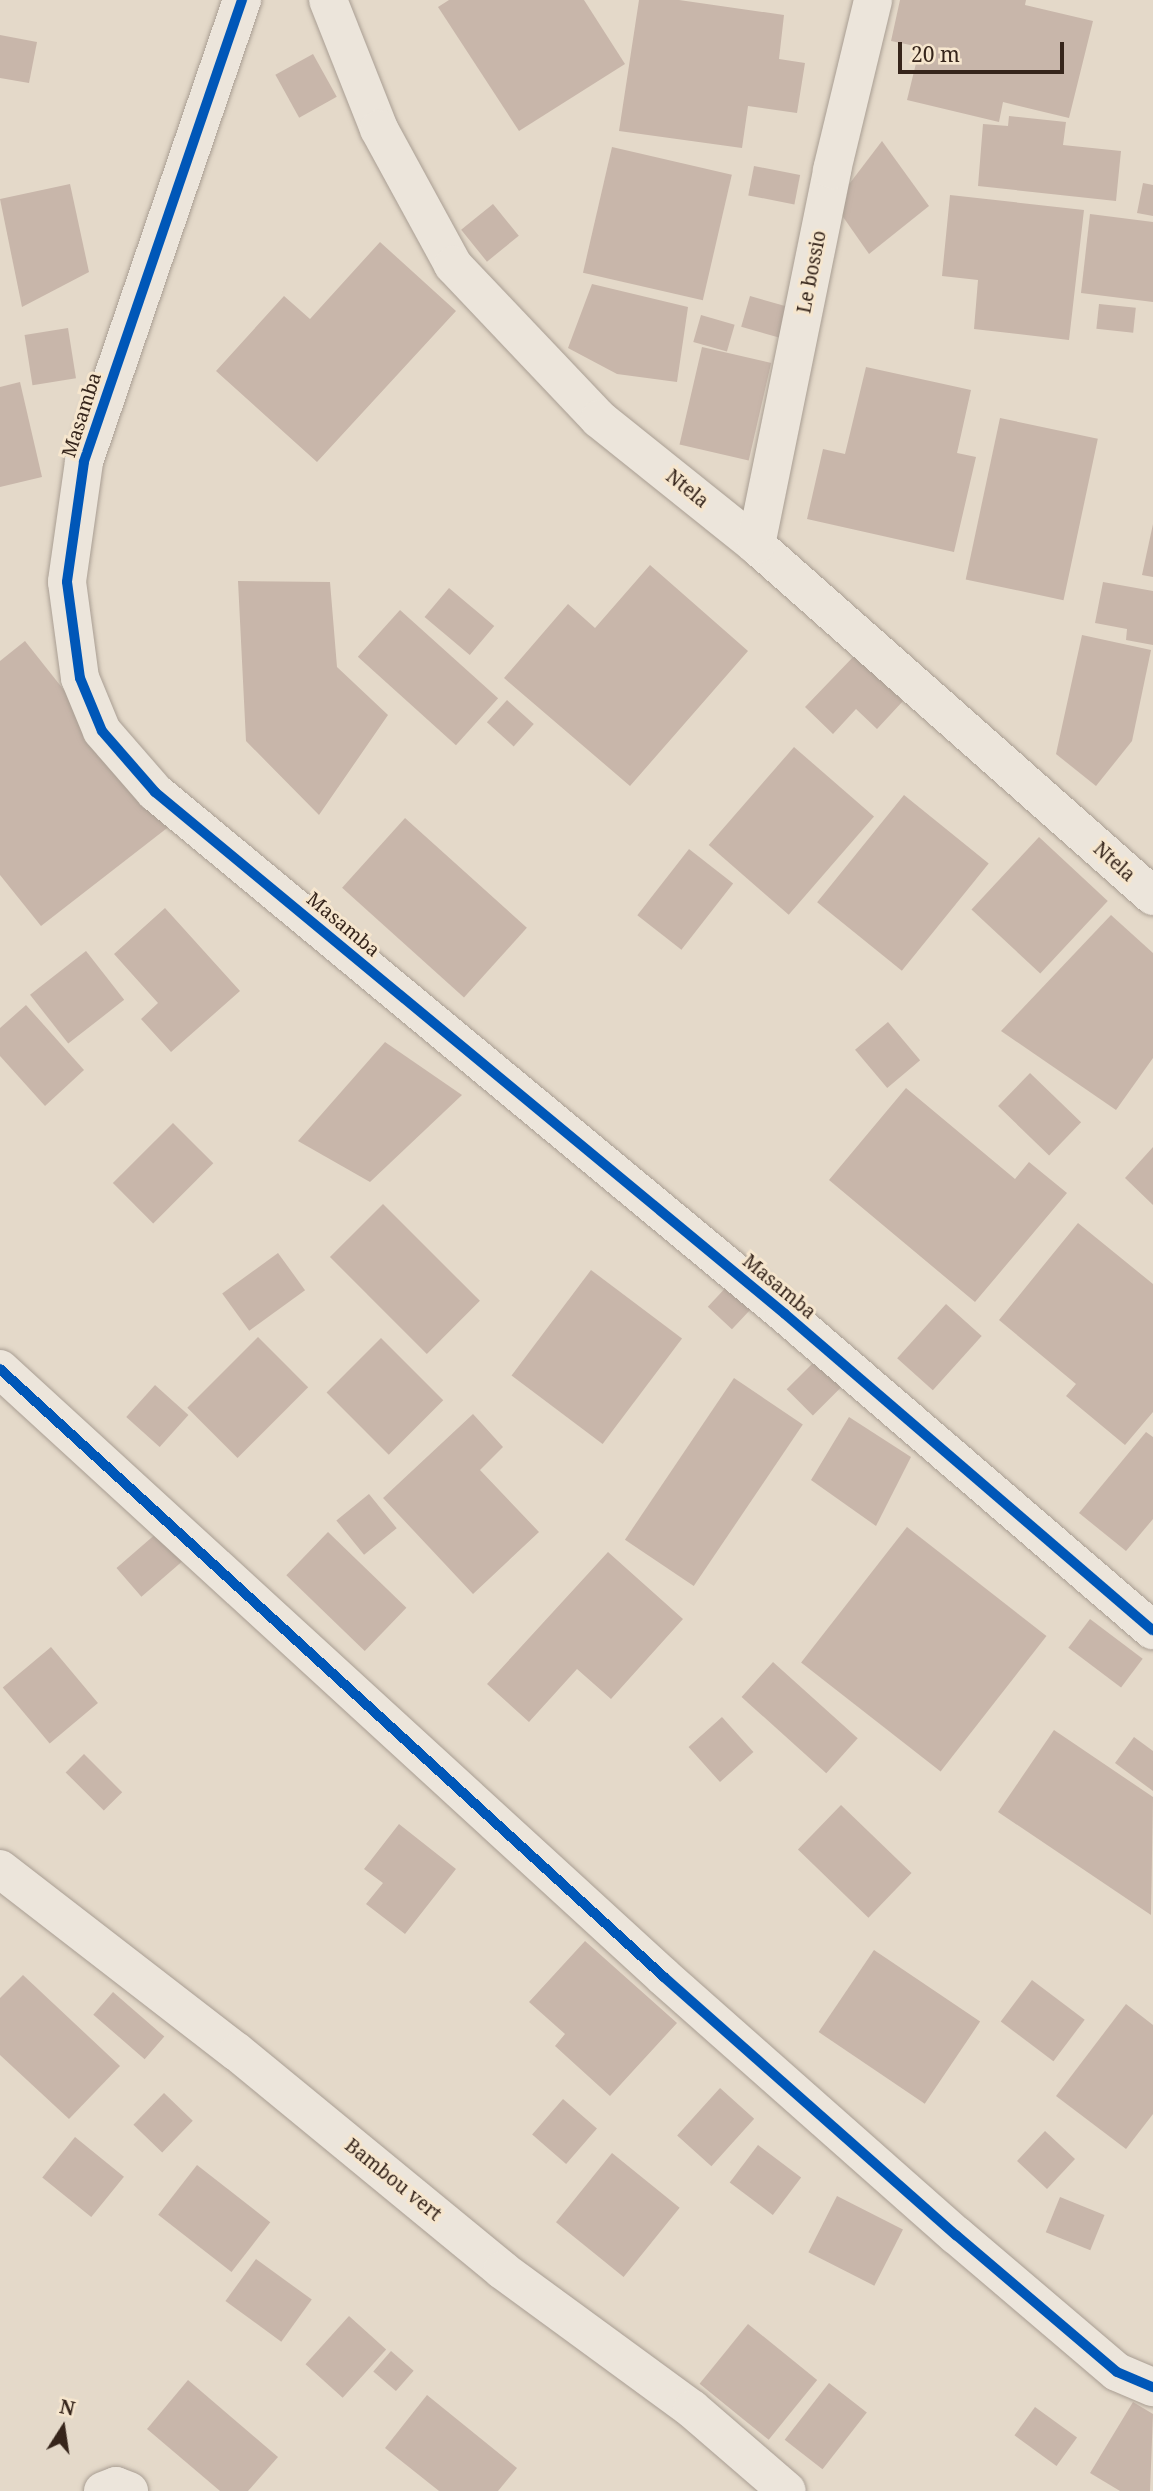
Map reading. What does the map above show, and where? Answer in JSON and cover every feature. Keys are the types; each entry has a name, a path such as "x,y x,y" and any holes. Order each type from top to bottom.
{"street":[{"name":"Masamba","path":"242,0 84,462 67,582 80,678 102,731 155,792 785,1314 1153,1630"},
{"name":"Ntela","path":"328,0 379,129 453,265 599,419 756,545 1153,896"},
{"name":"Le bossio","path":"756,545 832,170 873,0"},
{"path":"0,1369 664,1977 945,2225 1117,2372 1153,2386"},
{"name":"Bambou vert","path":"0,1869 237,2052 502,2270 692,2409 787,2491"},
{"path":"103,2491 116,2486 129,2491"}],"building":[{"path":"449,0 584,0 625,64 519,131 438,7"},
{"path":"639,0 679,0 784,15 779,59 805,63 797,113 748,106 742,148 619,131"},
{"path":"900,0 1026,0 1025,5 1093,21 1069,118 1003,102 999,122 907,100 920,47 891,41"},
{"path":"0,35 37,42 29,83 0,78"},
{"path":"313,54 337,97 299,118 275,75"},
{"path":"1009,116 1066,122 1063,145 1121,151 1116,201 978,186 983,124 1008,126"},
{"path":"882,141 929,206 869,254 834,204"},
{"path":"612,147 732,175 703,300 583,273"},
{"path":"754,166 800,175 794,204 748,195"},
{"path":"1143,183 1153,185 1153,216 1137,213"},
{"path":"70,184 89,272 22,307 0,199"},
{"path":"950,195 1084,210 1069,340 974,329 978,280 942,276"},
{"path":"493,204 519,236 487,262 461,230"},
{"path":"1090,214 1153,222 1153,302 1081,293"},
{"path":"380,242 456,311 317,462 216,371 284,296 310,319"},
{"path":"592,284 688,307 677,382 617,374 568,348"},
{"path":"750,296 789,307 781,338 741,327"},
{"path":"1099,304 1136,308 1133,333 1096,329"},
{"path":"701,315 735,325 727,352 693,342"},
{"path":"68,328 76,378 33,385 25,335"},
{"path":"702,347 771,363 749,460 680,444"},
{"path":"866,367 971,390 957,453 976,457 954,552 807,519 823,449 845,454"},
{"path":"20,382 42,477 0,487 0,387"},
{"path":"1000,418 1098,439 1064,600 966,579"},
{"path":"1153,524 1153,577 1142,575"},
{"path":"650,565 748,651 630,786 504,678 568,604 595,628"},
{"path":"238,581 330,582 337,667 388,715 319,815 246,741"},
{"path":"1103,582 1153,591 1153,645 1126,640 1127,629 1095,623"},
{"path":"449,588 494,626 470,655 425,617"},
{"path":"400,610 498,698 456,745 358,657"},
{"path":"1082,635 1151,650 1132,741 1096,786 1056,754"},
{"path":"25,641 171,825 41,926 0,875 0,661"},
{"path":"855,655 903,701 877,729 856,709 833,734 805,707"},
{"path":"507,700 534,724 514,746 487,722"},
{"path":"794,747 874,817 789,915 709,845"},
{"path":"904,795 989,864 902,971 817,902"},
{"path":"405,818 527,928 464,998 342,888"},
{"path":"1039,837 1108,901 1040,974 971,909"},
{"path":"689,849 733,883 681,950 637,915"},
{"path":"165,908 240,991 171,1052 141,1019 158,1003 114,954"},
{"path":"1111,915 1153,953 1153,1058 1116,1110 1001,1031"},
{"path":"86,951 124,1000 68,1044 30,995"},
{"path":"26,1005 84,1070 45,1106 0,1056 0,1028"},
{"path":"888,1022 920,1060 887,1088 855,1050"},
{"path":"385,1042 462,1095 370,1182 298,1141"},
{"path":"1030,1073 1081,1122 1049,1155 998,1106"},
{"path":"906,1088 1015,1179 1029,1162 1067,1193 975,1302 829,1180"},
{"path":"173,1123 213,1163 153,1223 113,1183"},
{"path":"1153,1147 1153,1205 1125,1178"},
{"path":"383,1204 480,1301 427,1354 330,1257"},
{"path":"1078,1223 1153,1284 1153,1412 1125,1445 1066,1396 1076,1384 999,1320"},
{"path":"278,1253 305,1290 249,1331 222,1294"},
{"path":"591,1270 682,1339 603,1444 512,1375"},
{"path":"731,1282 755,1305 732,1329 708,1307"},
{"path":"946,1304 982,1336 933,1390 897,1358"},
{"path":"258,1337 308,1387 237,1458 187,1408"},
{"path":"381,1338 443,1400 389,1455 327,1392"},
{"path":"815,1361 841,1387 813,1415 787,1389"},
{"path":"734,1378 803,1424 694,1586 625,1540"},
{"path":"155,1385 188,1415 160,1447 126,1417"},
{"path":"473,1414 503,1447 480,1470 539,1532 473,1594 383,1498"},
{"path":"849,1417 911,1457 876,1526 811,1480"},
{"path":"1146,1432 1153,1437 1153,1519 1126,1551 1079,1513"},
{"path":"369,1494 397,1528 364,1555 336,1520"},
{"path":"907,1527 1046,1636 941,1772 801,1663"},
{"path":"158,1532 183,1561 141,1597 116,1568"},
{"path":"328,1532 406,1608 365,1651 286,1575"},
{"path":"608,1552 683,1619 611,1699 577,1669 529,1722 487,1684"},
{"path":"1090,1619 1143,1659 1121,1687 1068,1648"},
{"path":"51,1647 98,1703 50,1743 3,1687"},
{"path":"773,1662 858,1738 826,1773 742,1697"},
{"path":"722,1717 753,1752 720,1782 689,1747"},
{"path":"1054,1730 1153,1797 1151,1915 998,1812"},
{"path":"1134,1737 1153,1751 1153,1791 1115,1763"},
{"path":"84,1754 122,1792 104,1811 66,1772"},
{"path":"841,1805 911,1873 868,1918 798,1850"},
{"path":"399,1824 456,1869 405,1934 366,1904 383,1883 364,1869"},
{"path":"585,1941 677,2023 610,2096 555,2046 565,2034 529,2002"},
{"path":"874,1950 980,2022 925,2104 819,2032"},
{"path":"23,1975 120,2066 69,2119 0,2055 0,1998"},
{"path":"1032,1980 1085,2020 1053,2061 1001,2022"},
{"path":"113,1992 164,2037 145,2059 93,2015"},
{"path":"1126,2004 1153,2025 1153,2114 1126,2149 1056,2096"},
{"path":"720,2088 754,2119 711,2166 677,2136"},
{"path":"164,2093 193,2121 162,2152 133,2125"},
{"path":"563,2099 597,2129 566,2164 532,2134"},
{"path":"1045,2131 1075,2159 1047,2189 1017,2161"},
{"path":"75,2137 124,2177 91,2217 42,2177"},
{"path":"758,2145 801,2177 773,2215 730,2183"},
{"path":"612,2153 680,2208 624,2277 556,2222"},
{"path":"197,2165 270,2222 231,2272 158,2215"},
{"path":"837,2196 903,2230 874,2286 808,2252"},
{"path":"1060,2197 1105,2215 1090,2250 1046,2232"},
{"path":"256,2259 312,2300 281,2342 225,2301"},
{"path":"349,2316 386,2349 343,2398 306,2364"},
{"path":"748,2324 817,2380 769,2440 700,2384"},
{"path":"391,2351 414,2371 396,2391 373,2371"},
{"path":"188,2380 278,2457 248,2491 220,2491 147,2429"},
{"path":"829,2383 867,2413 822,2469 785,2440"},
{"path":"427,2395 517,2468 498,2491 439,2491 385,2448"},
{"path":"1133,2402 1153,2414 1150,2491 1120,2491 1090,2473"},
{"path":"1035,2407 1077,2438 1056,2466 1014,2435"}],"cycle path":[{"path":"242,0 84,462 67,582 80,678 102,731 155,792 785,1314 1153,1630"},
{"path":"0,1369 664,1977 956,2235 1117,2372 1153,2387"}]}
